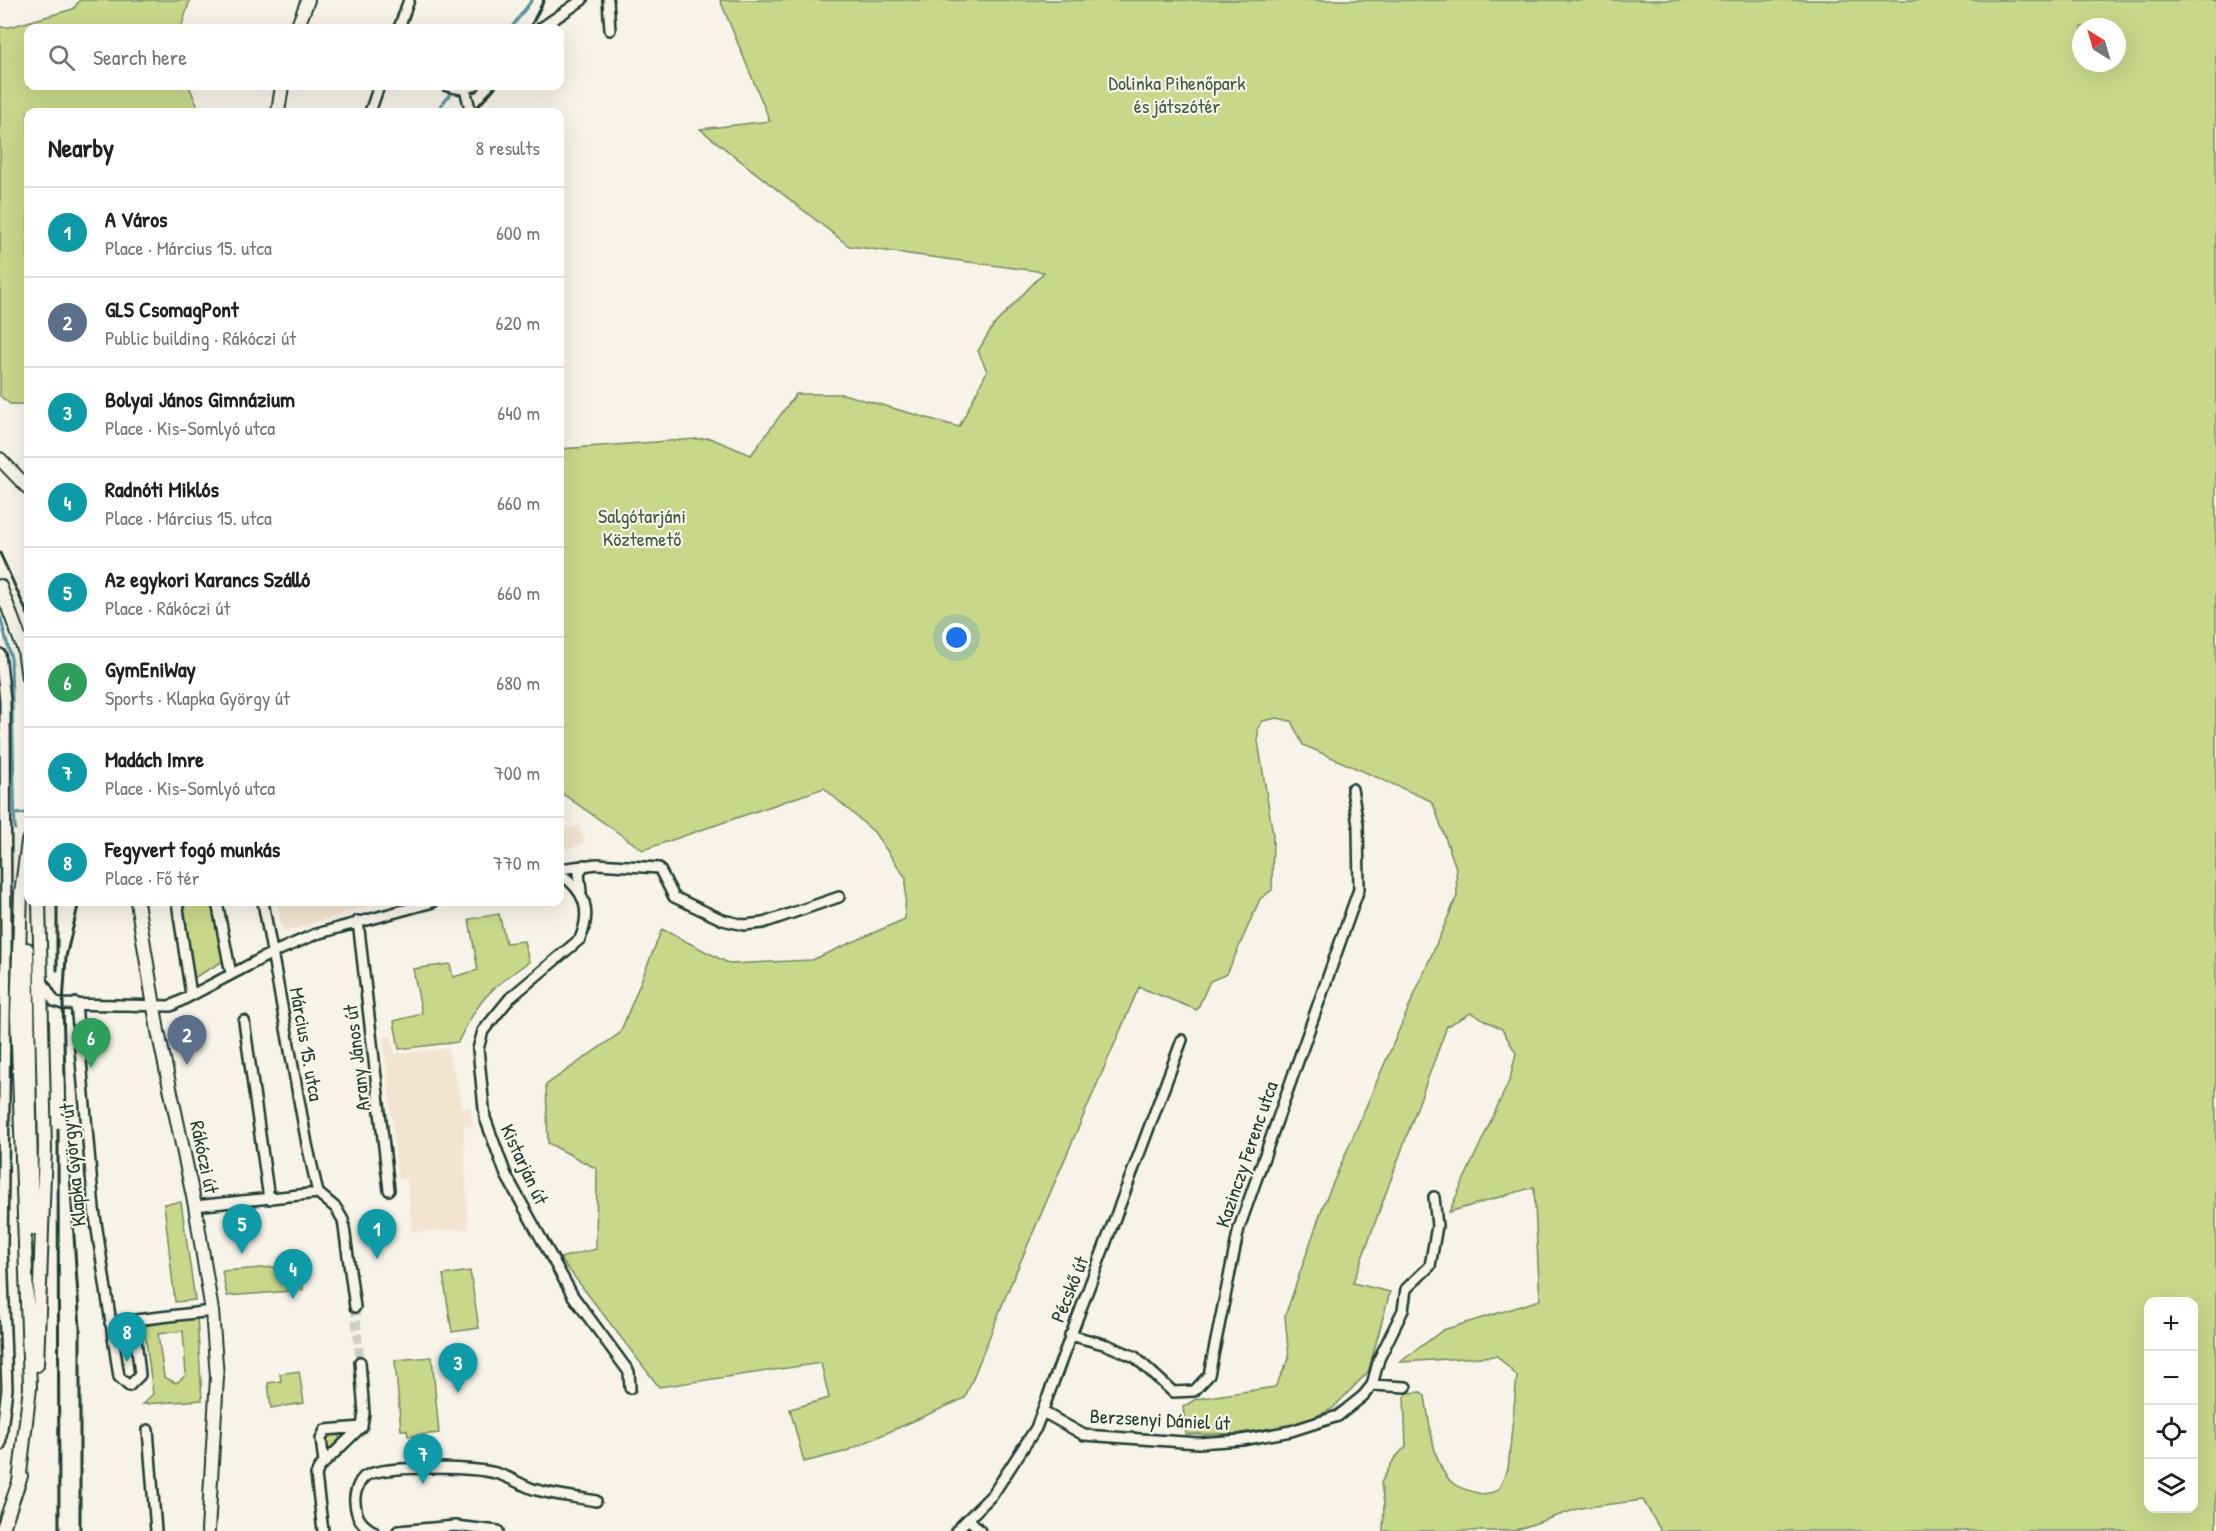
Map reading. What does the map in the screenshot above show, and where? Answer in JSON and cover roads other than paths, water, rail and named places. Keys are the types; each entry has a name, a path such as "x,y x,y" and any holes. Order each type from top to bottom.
{"main road":[{"path":"300,24 308,0"},
{"path":"279,108 281,90"},
{"path":"0,459 24,484"},
{"path":"0,586 20,639 24,658"},
{"path":"24,871 21,893 17,1016 21,1166 34,1270"},
{"path":"27,906 26,932 34,1270"},
{"path":"2,1531 19,1482 30,1387 34,1270 45,1149 39,906"},
{"name":"Rákóczi út","path":"138,906 154,1006 195,1206 212,1311 217,1377 208,1531"}],"street":[{"path":"400,24 409,0"},
{"path":"547,24 582,0"},
{"path":"608,0 610,30"},
{"path":"371,108 378,90"},
{"path":"462,90 470,100 471,108"},
{"path":"0,654 5,700 2,831 1,1248 7,1389 0,1445"},
{"name":"Kazinczy Ferenc utca","path":"1070,1335 1107,1345 1135,1357 1173,1392 1194,1391 1202,1386 1209,1375 1239,1228 1359,889 1358,825 1352,789"},
{"path":"564,868 584,865 659,868 674,897 723,920 744,925 763,923 839,897"},
{"name":"Kistarján út","path":"584,865 579,873 581,892 587,905 585,927 580,939 510,998 483,1031 478,1049 484,1118 506,1175 573,1296 629,1372 630,1388"},
{"path":"564,877 581,892"},
{"path":"178,906 191,995"},
{"path":"218,906 231,975"},
{"name":"Március 15. utca","path":"264,906 318,1193"},
{"path":"41,974 44,986 54,1001 63,1004 171,1005 272,953 316,934 417,906"},
{"name":"Arany János út","path":"358,921 389,1190"},
{"path":"132,1005 146,996 151,986"},
{"path":"3,1008 18,998"},
{"name":"Klapka György út","path":"76,1004 94,1209 119,1378 129,1386 140,1376 134,1321"},
{"path":"3,1008 17,1016"},
{"path":"244,1021 269,1199"},
{"name":"Pécskő út","path":"956,1531 1004,1479 1023,1452 1043,1412 1182,1040"},
{"path":"195,1206 318,1193 336,1208 343,1220 355,1307"},
{"name":"Berzsenyi Dániel út","path":"1043,1412 1069,1428 1093,1436 1222,1442 1323,1423 1353,1406 1372,1385 1379,1359 1403,1310 1406,1289 1425,1272 1433,1257 1437,1226 1434,1197"},
{"path":"110,1323 212,1311"},
{"path":"323,1531 316,1475 324,1463 362,1427 364,1413 360,1362"},
{"path":"1372,1385 1406,1387"},
{"path":"324,1463 321,1439 325,1430 362,1427"},
{"path":"148,1430 156,1531"},
{"path":"372,1531 364,1526 356,1515 354,1497 358,1484 365,1476 386,1470 434,1468 492,1472 533,1489 596,1501"},
{"path":"969,1519 980,1531"},
{"path":"398,1531 455,1526 498,1531"}],"waterway":[{"path":"514,24 532,0"},
{"path":"439,108 453,90"},
{"path":"0,616 11,658 15,829"},
{"path":"15,814 24,813"}],"tunnel":[{"path":"355,1307 360,1362"}],"railway":[{"path":"532,24 544,0"},
{"path":"477,108 492,90"},
{"path":"0,553 24,606"},
{"path":"57,906 57,970"},
{"path":"78,906 66,957 63,1004 66,1113 80,1328 80,1531"},
{"path":"58,1129 59,1531"}],"place":[{"name":"GLS CsomagPont","path":"187,1065"},
{"name":"GymEniWay","path":"91,1068"},
{"name":"Az egykori Karancs Szálló","path":"242,1254"},
{"name":"A Város","path":"377,1259"},
{"name":"Radnóti Miklós","path":"293,1299"},
{"name":"Fegyvert fogó munkás","path":"127,1362"},
{"name":"Bolyai János Gimnázium","path":"458,1393"},
{"name":"Madách Imre","path":"423,1484"}],"park label":[{"name":"Dolinka Pihenőpark és játszótér","path":"1177,94"},
{"name":"Salgótarjáni Köztemető","path":"642,526"}]}
